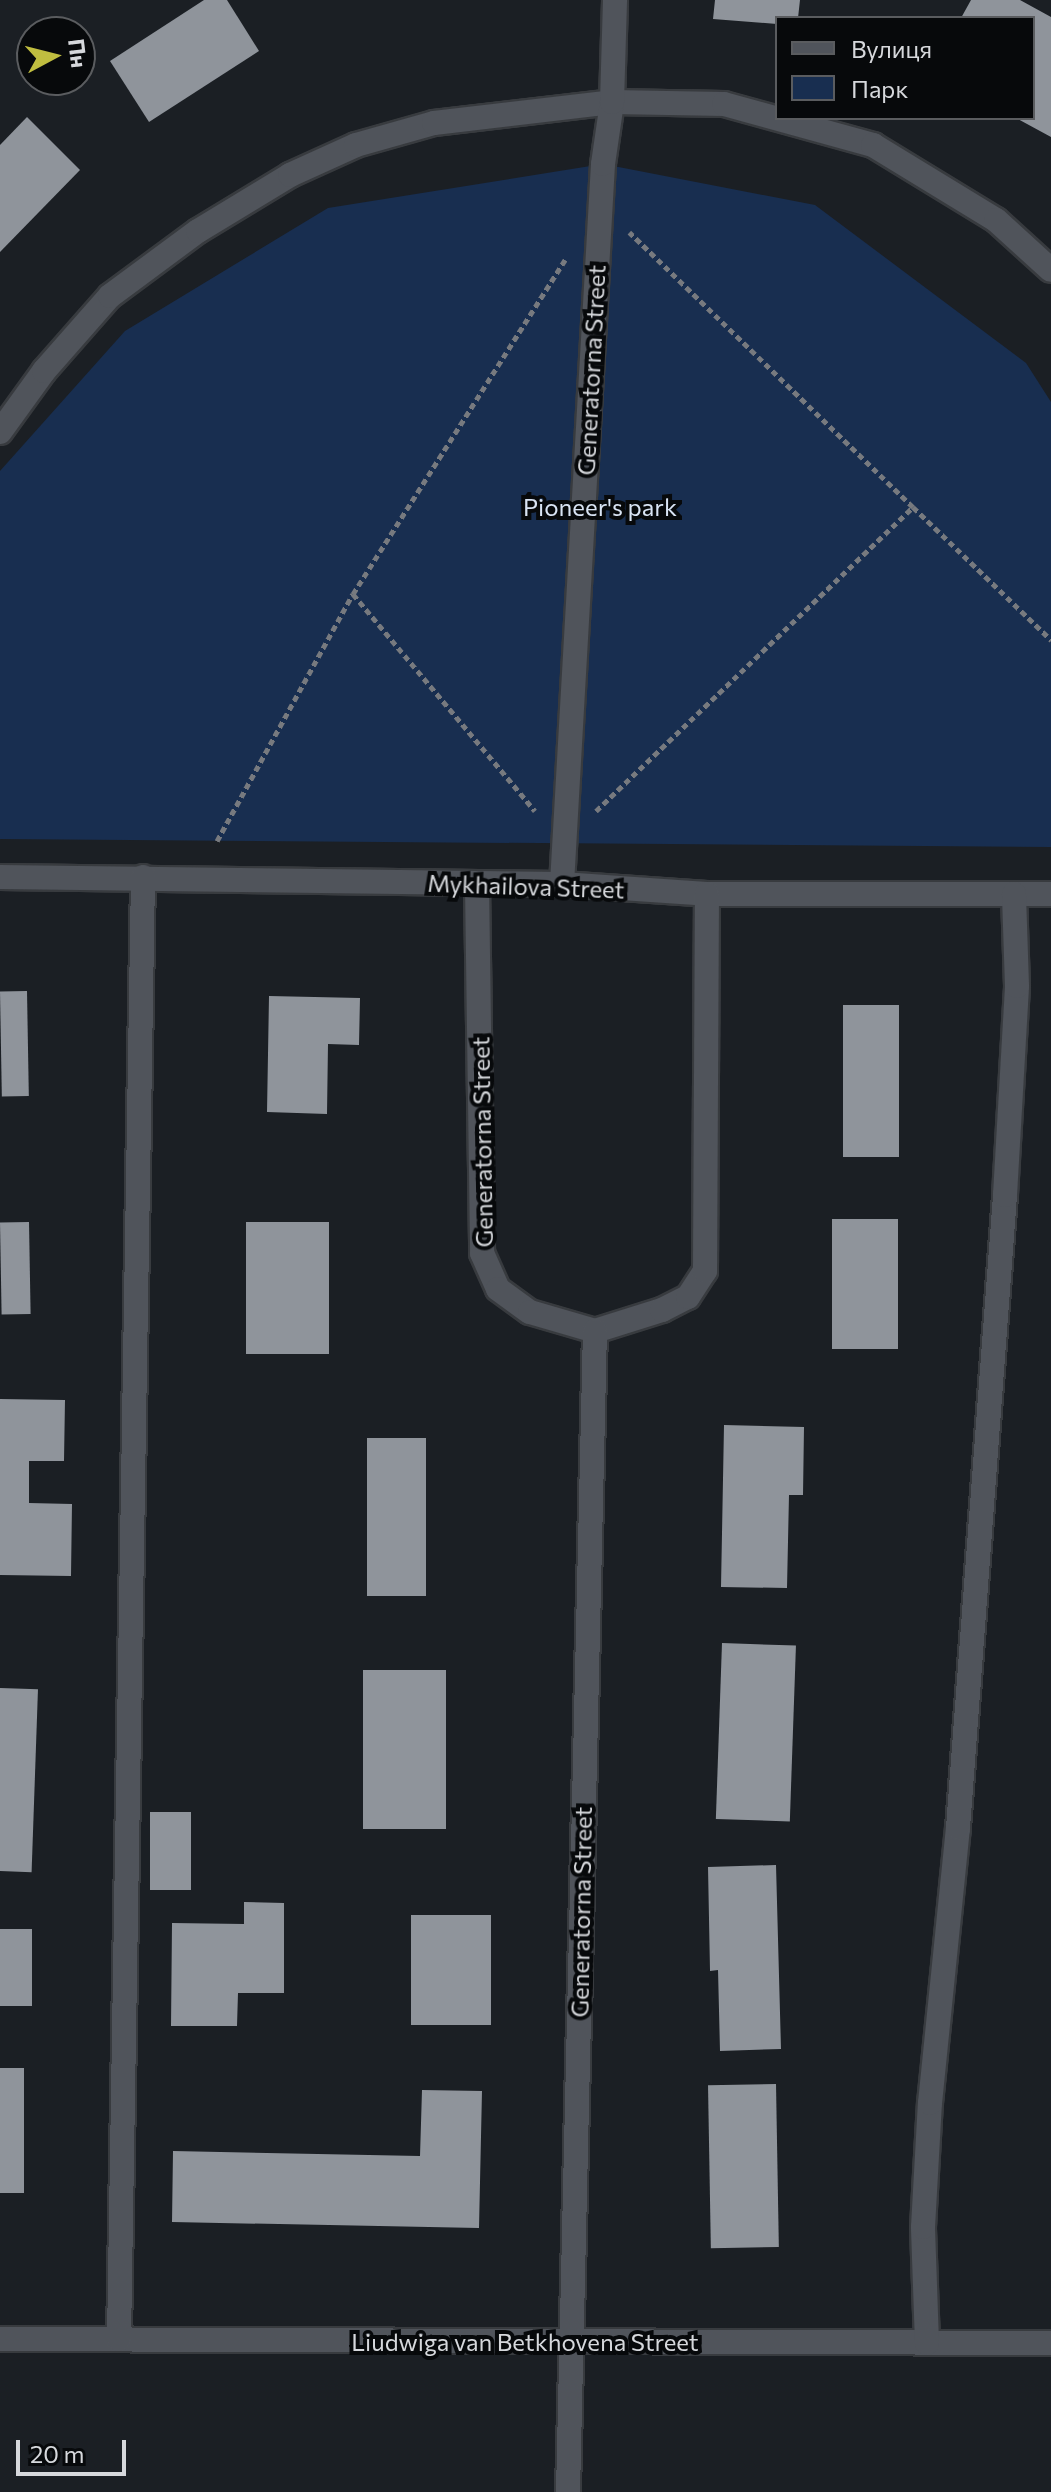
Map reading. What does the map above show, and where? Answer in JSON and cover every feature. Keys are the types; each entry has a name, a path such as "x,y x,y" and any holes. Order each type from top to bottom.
{"street":[{"name":"Generatorna Street","path":"562,884 603,164 612,102 615,0"},
{"path":"0,432 44,371 110,296 198,231 290,175 356,145 434,123 612,102 724,104 775,118"},
{"path":"782,120 873,145 996,220 1051,270"},
{"name":"Mykhailova Street","path":"0,877 562,884 707,894 1051,894"},
{"path":"119,2339 143,877"},
{"name":"Generatorna Street","path":"477,884 482,1253 498,1289 530,1312 595,1331 568,2492"},
{"path":"595,1331 662,1310 688,1297 705,1271 707,894"},
{"path":"927,2343 923,2227 930,2103 958,1828 1005,1195 1017,986 1014,894"},
{"name":"Liudwiga van Betkhovena Street","path":"0,2339 1051,2343"}],"path":[{"path":"913,507 1051,640"},
{"path":"353,594 562,843"}],"green space":[{"name":"Pioneer's park","path":"603,164 815,205 1026,363 1051,402 1051,847 0,839 0,471 125,331 328,208"}],"building":[{"path":"204,0 227,0 259,51 149,122 110,61"},
{"path":"715,0 800,0 798,16 775,16 775,24 713,19"},
{"path":"971,0 1020,0 1051,17 1051,137 1020,120 1035,120 1035,16 962,16"},
{"path":"27,117 80,170 0,252 0,145"},
{"path":"0,991 27,991 29,1096 2,1096"},
{"path":"269,996 360,998 359,1045 328,1044 327,1114 267,1112"},
{"path":"843,1005 899,1005 899,1157 843,1157"},
{"path":"832,1219 898,1219 898,1349 832,1349"},
{"path":"29,1222 31,1314 2,1314 0,1223"},
{"path":"246,1222 329,1222 329,1354 246,1354"},
{"path":"0,1399 65,1400 64,1461 29,1461 29,1503 72,1504 71,1576 0,1575"},
{"path":"724,1425 804,1427 803,1495 789,1495 787,1588 721,1587"},
{"path":"367,1438 426,1438 426,1596 367,1596"},
{"path":"722,1643 796,1646 790,1821 716,1819"},
{"path":"363,1670 446,1670 446,1829 363,1829"},
{"path":"0,1688 38,1689 32,1872 0,1871"},
{"path":"150,1812 191,1812 191,1890 150,1890"},
{"path":"776,1865 781,2049 720,2051 718,1970 710,1971 708,1867"},
{"path":"244,1902 284,1903 284,1993 238,1993 237,2026 171,2026 172,1923 244,1924"},
{"path":"411,1915 491,1915 491,2025 411,2025"},
{"path":"0,1929 32,1929 32,2006 0,2006"},
{"path":"0,2068 24,2068 24,2193 0,2193"},
{"path":"776,2084 779,2247 711,2248 708,2085"},
{"path":"422,2090 482,2091 479,2228 172,2222 173,2151 420,2156"}]}
